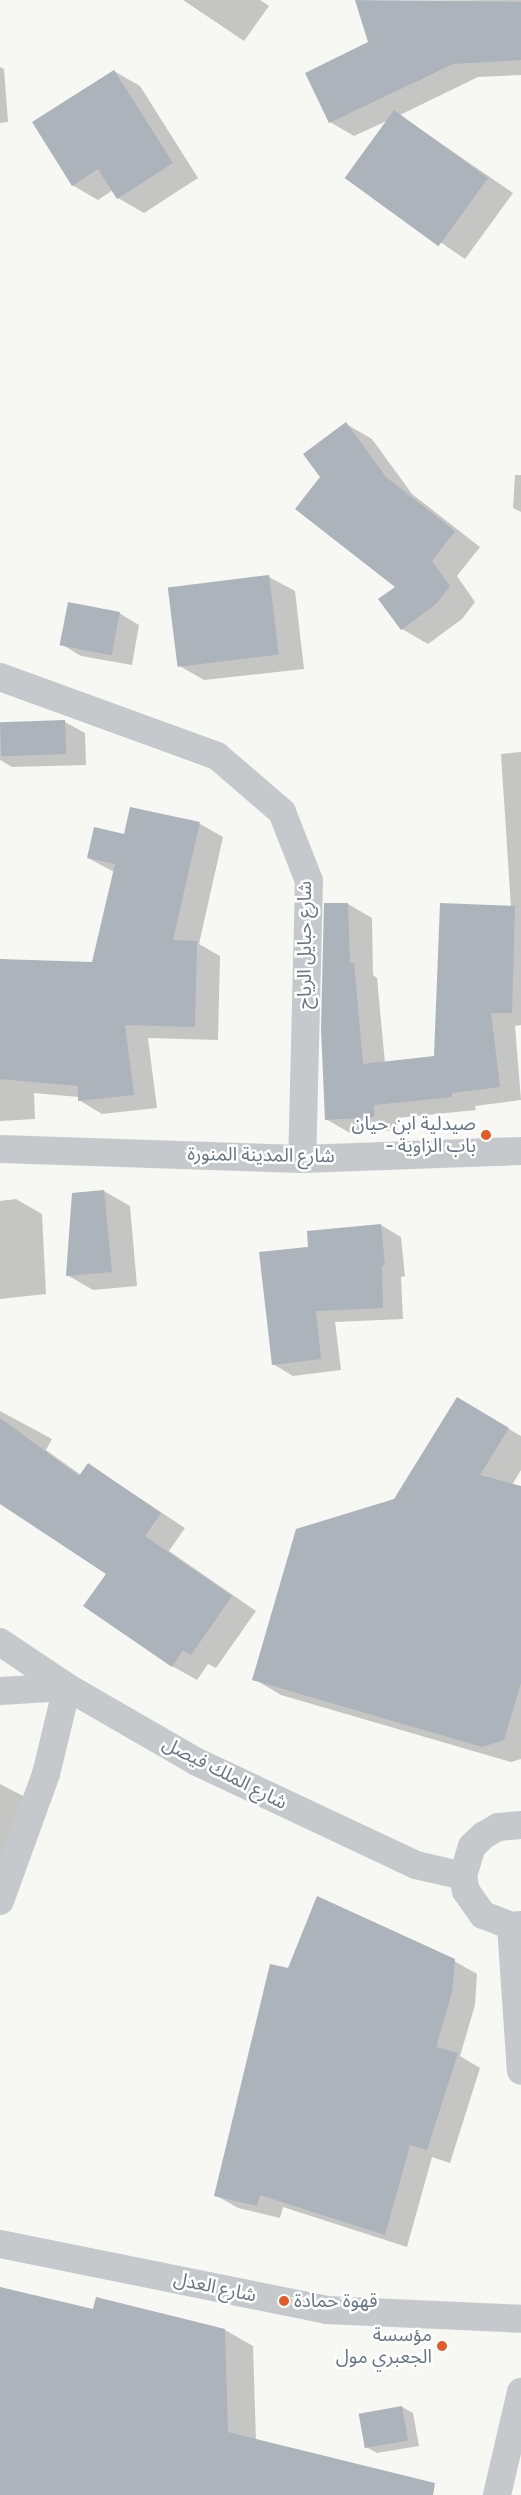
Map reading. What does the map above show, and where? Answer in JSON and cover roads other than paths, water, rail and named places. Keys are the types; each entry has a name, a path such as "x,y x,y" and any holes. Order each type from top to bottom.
{"street":[{"name":"شارع حبايل الرياح","path":"0,677 217,756 282,812 309,881 302,1159"},
{"name":"شارع المدينة المنورة","path":"0,1149 302,1159 521,1151"},
{"name":"شارع الملك فيصل","path":"0,1642 67,1687 197,1762 416,1865 463,1876"},
{"path":"0,1690 67,1687 46,1774 0,1901"},
{"path":"521,1825 498,1827 484,1835 472,1846 463,1876 466,1892 483,1915 516,1925 521,2071"},
{"name":"شارع العدل","path":"0,2244 326,2310 521,2319"},
{"path":"497,2495 521,2392"}],"place":[{"name":"صيدلية ابن حيان - باب الزاوية","path":"486,1135"},
{"name":"قهوة حمادة","path":"284,2301"},
{"name":"مؤسسة الجعبري مول","path":"442,2346"}]}
